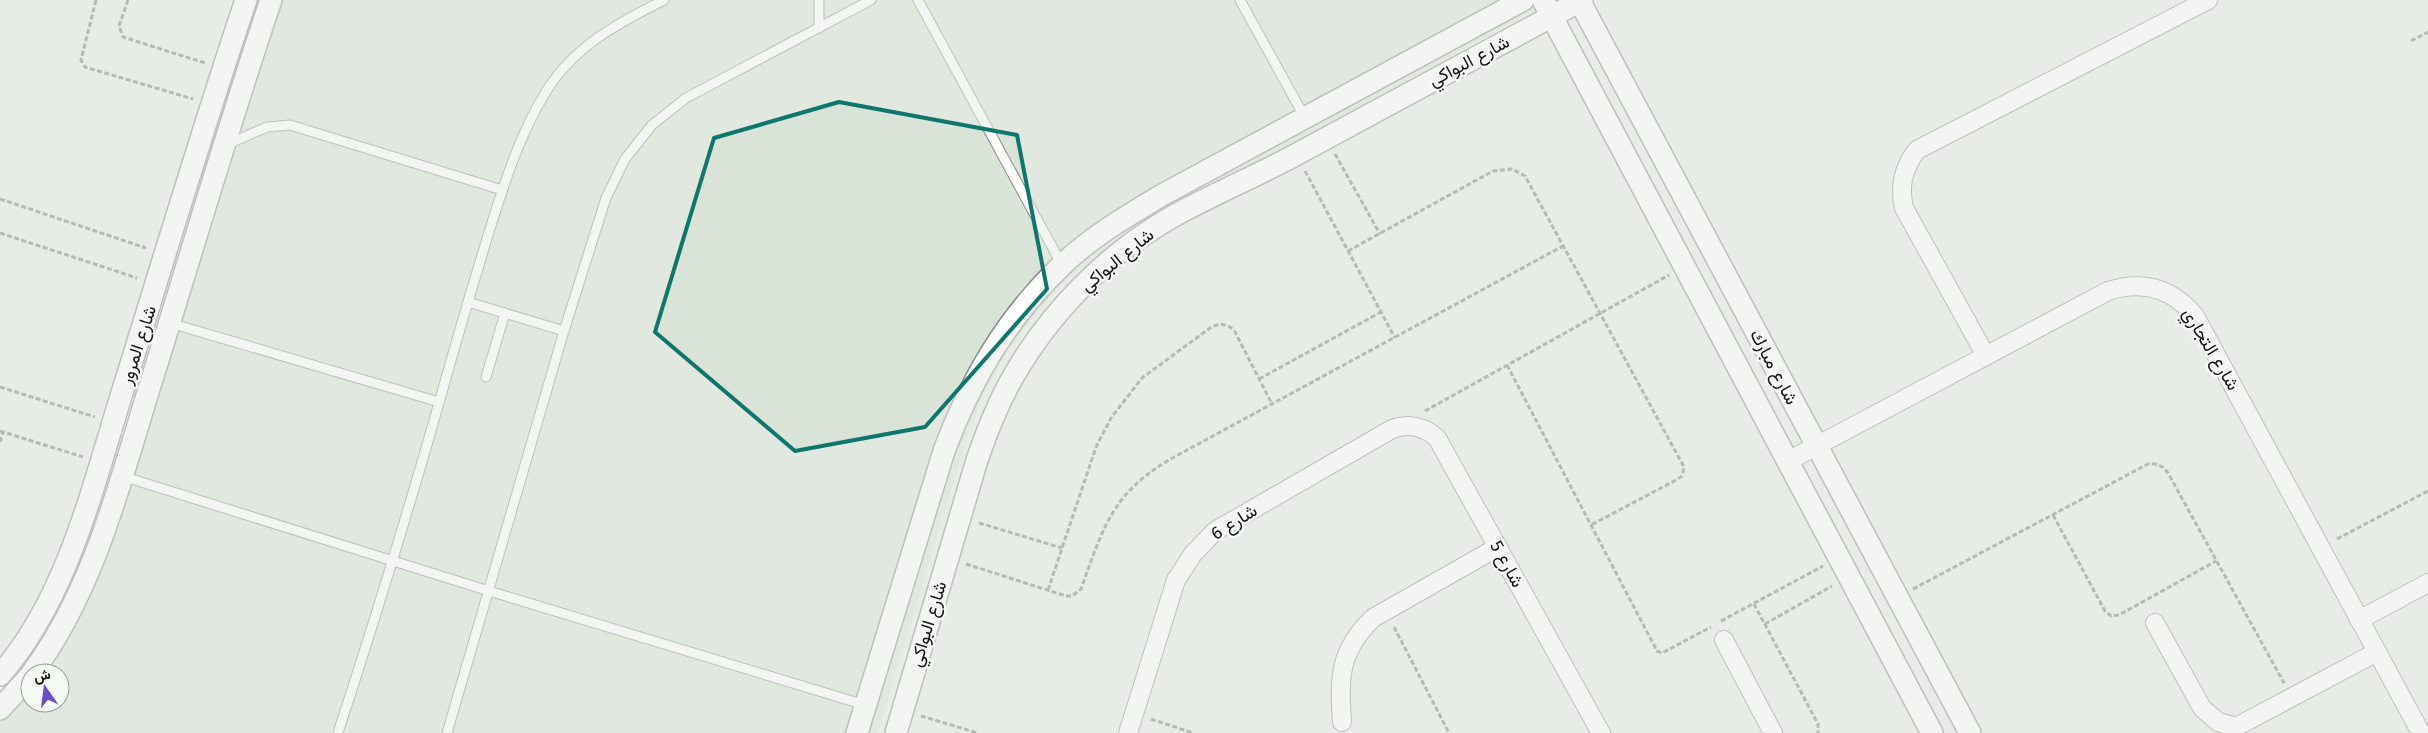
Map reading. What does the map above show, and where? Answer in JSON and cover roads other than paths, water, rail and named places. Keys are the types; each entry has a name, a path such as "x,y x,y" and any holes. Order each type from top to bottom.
{"street":[{"name":"شارع المرور","path":"0,675 35,629 58,586 113,423 246,0"},
{"name":"شارع المرور","path":"39,663 55,641 80,594 122,476 271,0"},
{"name":"شارع البواكي","path":"857,733 944,451 962,405 985,361 1012,320 1062,265 1119,220 1304,116 1523,0"},
{"name":"شارع البواكي","path":"896,733 977,460 993,417 1013,377 1038,339 1066,303 1098,271 1134,242 1172,217 1296,155 1547,8 1580,0"},
{"name":"شارع مبارك","path":"1580,0 1970,733"},
{"path":"1986,356 1904,208 1901,187 1902,177 1911,158 1917,150 2208,0"},
{"name":"شارع مبارك","path":"1547,8 1932,733"},
{"path":"213,105 236,111"},
{"name":"شارع التجاري","path":"1788,460 2115,289 2136,285 2150,286 2176,297 2196,316 2420,733"},
{"name":"شارع 5","path":"1392,429 1400,426 1418,426 1437,438 1601,733"},
{"name":"شارع 6","path":"1128,733 1176,580 1203,542 1215,531 1392,429"},
{"path":"99,466 122,476"},
{"path":"1342,722 1340,685 1345,658 1364,626 1373,618 1498,547"},
{"path":"2360,620 2428,583"},
{"path":"2155,624 2202,708 2218,722 2236,727 2377,652"},
{"path":"1724,640 1773,733"},
{"name":"شارع المرور","path":"0,709 20,686"}],"lane":[{"path":"338,733 394,561 502,190 535,111 562,70 592,40 610,28 664,0"},
{"path":"819,0 819,28"},
{"path":"447,733 564,331 606,198 625,159 637,141 668,110 686,98 871,0"},
{"path":"918,0 1062,265"},
{"path":"1240,0 1304,116"},
{"path":"225,145 266,127 290,125 502,190"},
{"path":"468,302 564,331"},
{"path":"486,377 504,314"},
{"path":"170,323 440,402"},
{"path":"122,476 865,706"}]}
